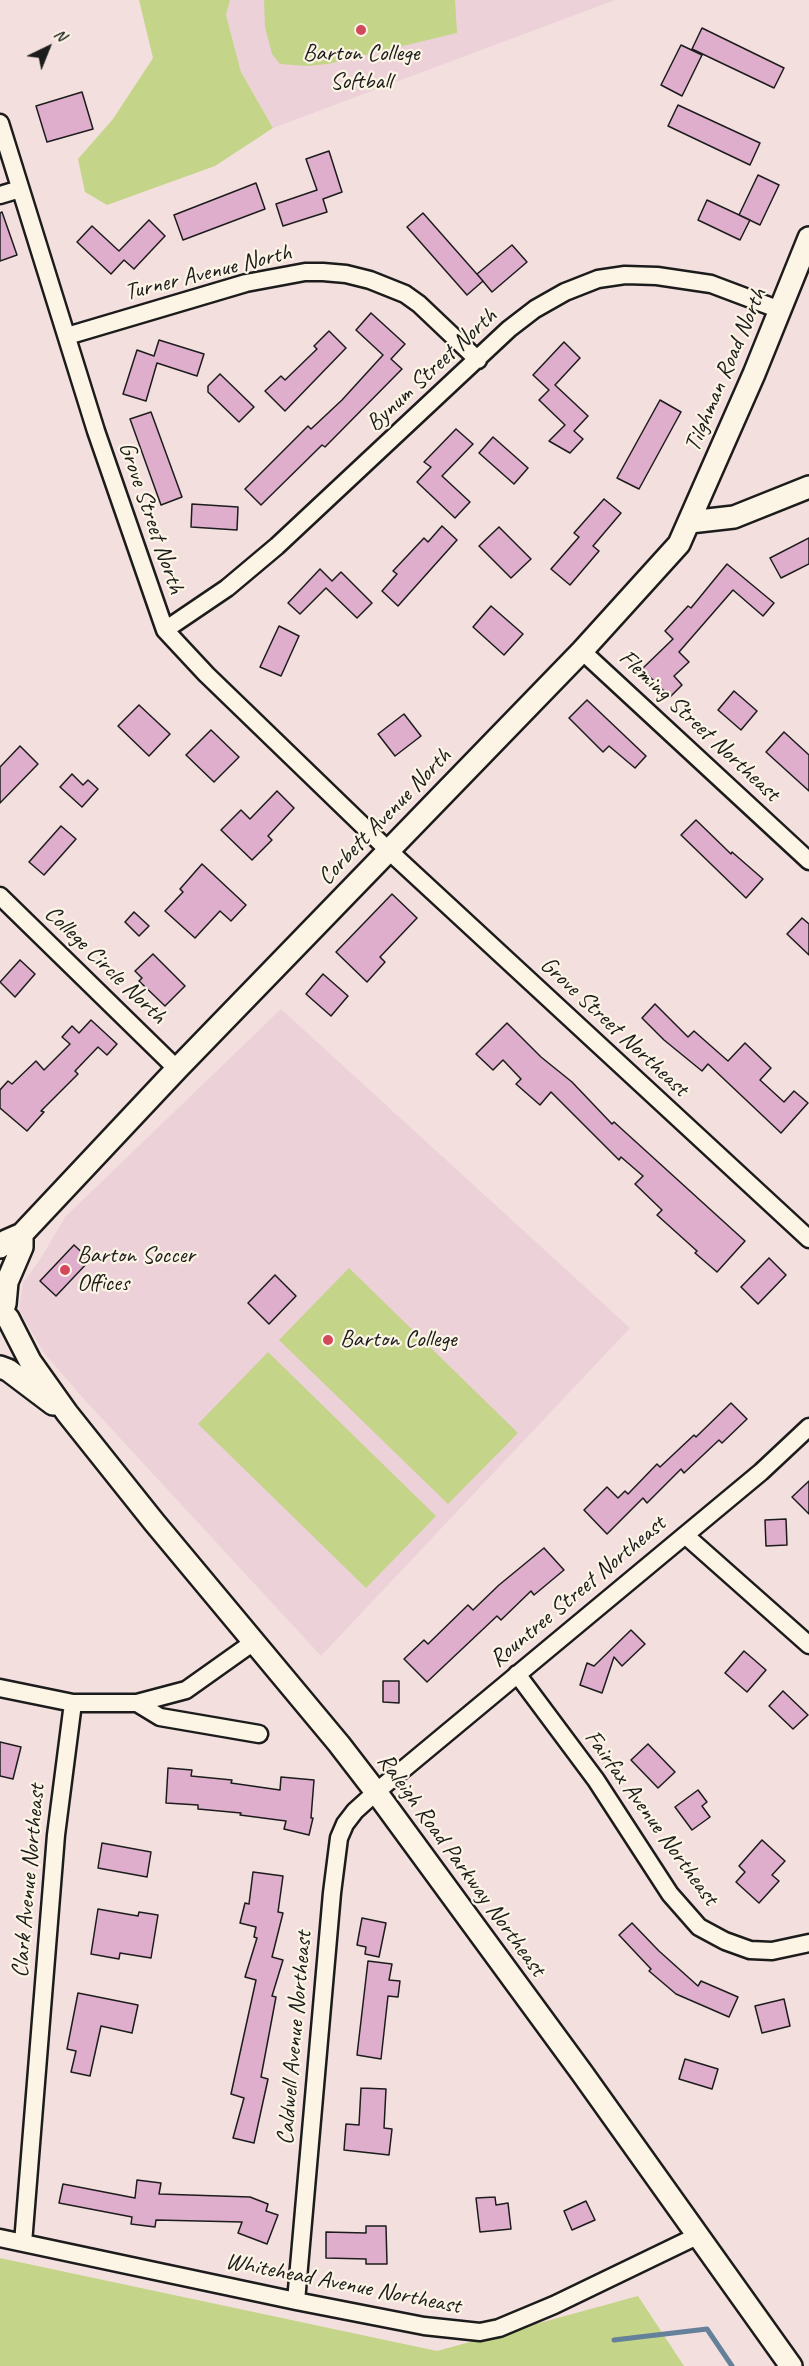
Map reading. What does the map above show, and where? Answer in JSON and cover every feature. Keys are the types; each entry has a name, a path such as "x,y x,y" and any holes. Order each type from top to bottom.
{"street":[{"name":"Grove Street North","path":"0,123 96,431 165,630 206,674 388,850"},
{"path":"0,195 20,189"},
{"name":"Tilghman Road North","path":"690,522 809,238"},
{"name":"Turner Avenue North","path":"67,336 246,283 305,272 323,272 346,274 370,280 405,294 419,304 478,360"},
{"name":"Bynum Street North","path":"165,630 227,588 277,546 535,309 565,292 598,279 625,275 685,279 711,284 780,310"},
{"path":"690,522 734,517 809,487"},
{"name":"Corbett Avenue North","path":"0,1247 6,1241 22,1234 177,1069 582,651 680,544 690,522"},
{"name":"Fleming Street Northeast","path":"582,651 809,861"},
{"name":"Grove Street Northeast","path":"388,850 809,1239"},
{"name":"College Circle North","path":"0,896 177,1069"},
{"path":"0,1343 6,1331 4,1306 7,1282 22,1247 22,1234"},
{"name":"Raleigh Road Parkway Northeast","path":"4,1306 30,1361 66,1413 154,1522 255,1641 376,1792 582,2073 790,2366"},
{"name":"Raleigh Road Parkway Northeast","path":"0,1367 8,1370 66,1413"},
{"name":"Rountree Street Northeast","path":"376,1792 761,1472 809,1427"},
{"path":"684,1535 809,1645"},
{"path":"0,1688 73,1703 137,1703 186,1690 255,1641"},
{"name":"Fairfax Avenue Northeast","path":"517,1674 596,1780 670,1894 699,1927 725,1941 750,1950 772,1951 809,1943"},
{"name":"Clark Avenue Northeast","path":"23,2243 56,1834 73,1703"},
{"path":"137,1703 160,1717 259,1734"},
{"name":"Caldwell Avenue Northeast","path":"296,2301 332,1893 339,1838 355,1811 376,1792"},
{"name":"Whitehead Avenue Northeast","path":"0,2238 296,2301 424,2326 480,2332 499,2328 554,2305 697,2236"}],"shaded area":[{"path":"230,0 615,0 273,128 241,72 226,15"},
{"name":"Barton College","path":"281,1009 630,1328 321,1656 82,1397 44,1353 19,1310 23,1283 65,1217"}],"green space":[{"path":"139,0 230,0 226,15 241,72 273,128 215,166 107,205 85,192 78,159 113,119 153,58"},
{"name":"Barton College Softball","path":"264,0 455,0 457,33 328,64 307,66 280,64 272,54 265,27"},
{"path":"349,1268 518,1433 448,1504 279,1340"},
{"path":"268,1352 436,1516 366,1588 198,1424"},
{"path":"0,2258 437,2351 638,2296 684,2366 0,2366"}],"building":[{"path":"702,28 784,68 774,88 692,49"},
{"path":"681,45 702,55 682,96 661,85"},
{"path":"82,92 93,129 47,142 36,106"},
{"path":"678,105 760,143 750,165 668,126"},
{"path":"329,151 342,192 323,199 327,212 283,226 276,204 317,190 306,159"},
{"path":"758,175 779,185 760,225 739,215"},
{"path":"256,183 265,209 183,240 174,215"},
{"path":"707,200 750,220 740,240 698,220"},
{"path":"2,212 17,255 0,261 0,213"},
{"path":"423,213 483,281 467,295 407,227"},
{"path":"149,220 165,236 134,269 124,260 111,274 77,242 92,226 119,251"},
{"path":"512,245 527,262 492,292 477,274"},
{"path":"371,313 405,344 391,359 402,369 325,447 322,445 261,505 245,489 308,426 311,429 342,400 383,355 356,330"},
{"path":"329,331 346,348 285,411 265,391 281,376 285,380 317,349 314,346"},
{"path":"159,340 204,354 197,376 157,363 146,401 123,394 137,350 154,356"},
{"path":"564,342 580,358 555,385 588,416 574,431 583,439 570,453 549,441 565,425 539,400 549,390 533,375"},
{"path":"220,374 254,407 239,422 208,392 208,386"},
{"path":"660,400 681,412 639,489 617,478"},
{"path":"151,412 182,497 161,505 130,419"},
{"path":"456,429 473,444 442,476 470,502 455,518 417,482 431,467 424,462"},
{"path":"493,437 528,468 514,484 479,453"},
{"path":"604,499 621,513 593,546 599,551 570,585 551,569 579,537 574,533"},
{"path":"192,504 238,507 237,530 191,527"},
{"path":"442,526 457,540 398,606 382,591 397,574 393,571 424,538 428,542"},
{"path":"499,527 531,559 511,578 479,546"},
{"path":"809,538 809,564 781,578 770,558"},
{"path":"727,564 774,603 763,616 733,590 679,652 689,662 674,676 682,685 670,697 642,669 673,639 665,631 688,606 691,608"},
{"path":"320,569 332,581 341,572 372,603 357,618 326,588 300,614 288,603"},
{"path":"491,606 523,634 504,655 473,627"},
{"path":"279,626 299,636 281,676 260,667"},
{"path":"734,691 757,711 741,730 718,710"},
{"path":"587,700 646,756 635,768 609,746 603,752 569,718"},
{"path":"139,705 170,734 149,756 118,726"},
{"path":"404,714 421,736 395,756 378,734"},
{"path":"211,730 239,757 214,782 186,755"},
{"path":"784,732 809,755 809,791 766,752"},
{"path":"20,746 38,764 0,803 0,767"},
{"path":"72,774 83,785 88,780 98,789 82,807 60,787"},
{"path":"277,791 294,808 268,836 272,840 252,860 221,830 241,810 250,819"},
{"path":"696,820 731,854 732,852 763,879 746,898 681,835"},
{"path":"61,826 76,839 44,875 29,862"},
{"path":"202,864 246,905 231,921 220,911 195,938 165,911 183,892 180,889"},
{"path":"392,894 417,918 380,957 385,962 367,982 336,952"},
{"path":"134,912 149,926 139,936 125,922"},
{"path":"802,918 809,924 809,955 787,934"},
{"path":"153,954 185,986 165,1006 139,981 142,978 135,971"},
{"path":"20,960 35,974 15,997 0,982"},
{"path":"323,974 348,996 331,1016 306,994"},
{"path":"655,1004 688,1037 694,1031 728,1061 745,1043 771,1068 760,1080 784,1102 794,1091 808,1103 781,1133 708,1064 702,1071 664,1040 642,1018"},
{"path":"91,1020 117,1044 107,1055 98,1047 75,1071 78,1074 41,1111 44,1112 27,1131 0,1108 0,1090 8,1081 12,1084 36,1061 44,1070 70,1044 62,1037 72,1026 79,1033"},
{"path":"507,1023 541,1057 572,1082 612,1124 614,1122 745,1241 717,1272 657,1215 662,1210 635,1184 643,1176 621,1157 619,1160 551,1092 540,1105 516,1084 521,1079 503,1060 493,1070 476,1054"},
{"name":"Barton Soccer Offices","path":"74,1245 90,1260 56,1296 40,1281"},
{"path":"769,1258 786,1275 758,1304 741,1287"},
{"path":"275,1275 296,1296 269,1324 248,1303"},
{"path":"731,1403 747,1419 722,1443 719,1440 684,1473 681,1469 647,1503 643,1498 607,1534 584,1510 607,1487 618,1498 625,1491 628,1494 657,1464 660,1467 694,1435 696,1437"},
{"path":"809,1481 809,1514 792,1497"},
{"path":"786,1519 787,1545 766,1546 765,1520"},
{"path":"544,1548 564,1570 534,1595 531,1591 501,1620 497,1616 427,1682 404,1659 424,1640 428,1644 468,1605 473,1610"},
{"path":"631,1630 645,1644 622,1666 614,1657 602,1693 580,1685 587,1663 594,1666"},
{"path":"744,1651 766,1670 747,1692 725,1673"},
{"path":"383,1681 399,1681 399,1703 383,1702"},
{"path":"783,1691 808,1715 793,1729 769,1706"},
{"path":"0,1742 21,1747 13,1779 0,1776"},
{"path":"648,1744 675,1772 658,1788 631,1760"},
{"path":"168,1768 192,1770 191,1776 232,1780 231,1783 280,1790 281,1777 314,1780 311,1818 313,1818 309,1835 284,1829 286,1821 240,1815 241,1813 198,1809 198,1805 166,1803"},
{"path":"698,1790 707,1802 702,1806 710,1817 692,1830 675,1807"},
{"path":"762,1840 785,1861 772,1875 779,1881 759,1903 736,1882 745,1872 739,1866"},
{"path":"102,1843 151,1852 147,1877 98,1868"},
{"path":"253,1872 283,1876 278,1912 283,1913 272,1957 283,1960 272,1996 276,1997 261,2077 268,2079 254,2143 233,2138 244,2098 231,2094 256,1980 245,1977 257,1938 254,1937 256,1927 240,1923 245,1903 249,1904"},
{"path":"98,1909 138,1916 139,1912 158,1915 151,1958 120,1953 119,1959 91,1954"},
{"path":"362,1918 386,1923 379,1957 365,1954 366,1947 357,1945"},
{"path":"632,1923 698,1986 701,1981 738,1997 729,2017 676,1994 649,1971 651,1969 619,1935"},
{"path":"368,1961 392,1964 389,1980 400,1981 398,1997 388,1996 381,2059 357,2055"},
{"path":"78,1993 138,2005 132,2033 101,2026 90,2076 71,2072 76,2051 67,2049"},
{"path":"784,1999 790,2026 762,2033 755,2006"},
{"path":"685,2059 718,2069 712,2089 679,2079"},
{"path":"361,2088 386,2089 384,2128 392,2129 389,2155 344,2150 346,2124 359,2125"},
{"path":"137,2180 161,2183 159,2194 250,2197 268,2204 266,2211 278,2215 267,2244 238,2233 242,2222 156,2220 155,2227 131,2224 132,2217 59,2203 63,2184 135,2198"},
{"path":"495,2197 496,2205 508,2203 511,2229 480,2232 476,2198"},
{"path":"586,2201 595,2220 572,2230 564,2211"},
{"path":"366,2226 386,2226 387,2264 366,2264 366,2259 326,2258 326,2232 366,2233"}],"waterway":[{"path":"614,2340 707,2329 732,2366"}],"place":[{"name":"Barton College Softball","path":"361,30"},
{"name":"Barton Soccer Offices","path":"65,1270"},
{"name":"Barton College","path":"328,1340"}]}
